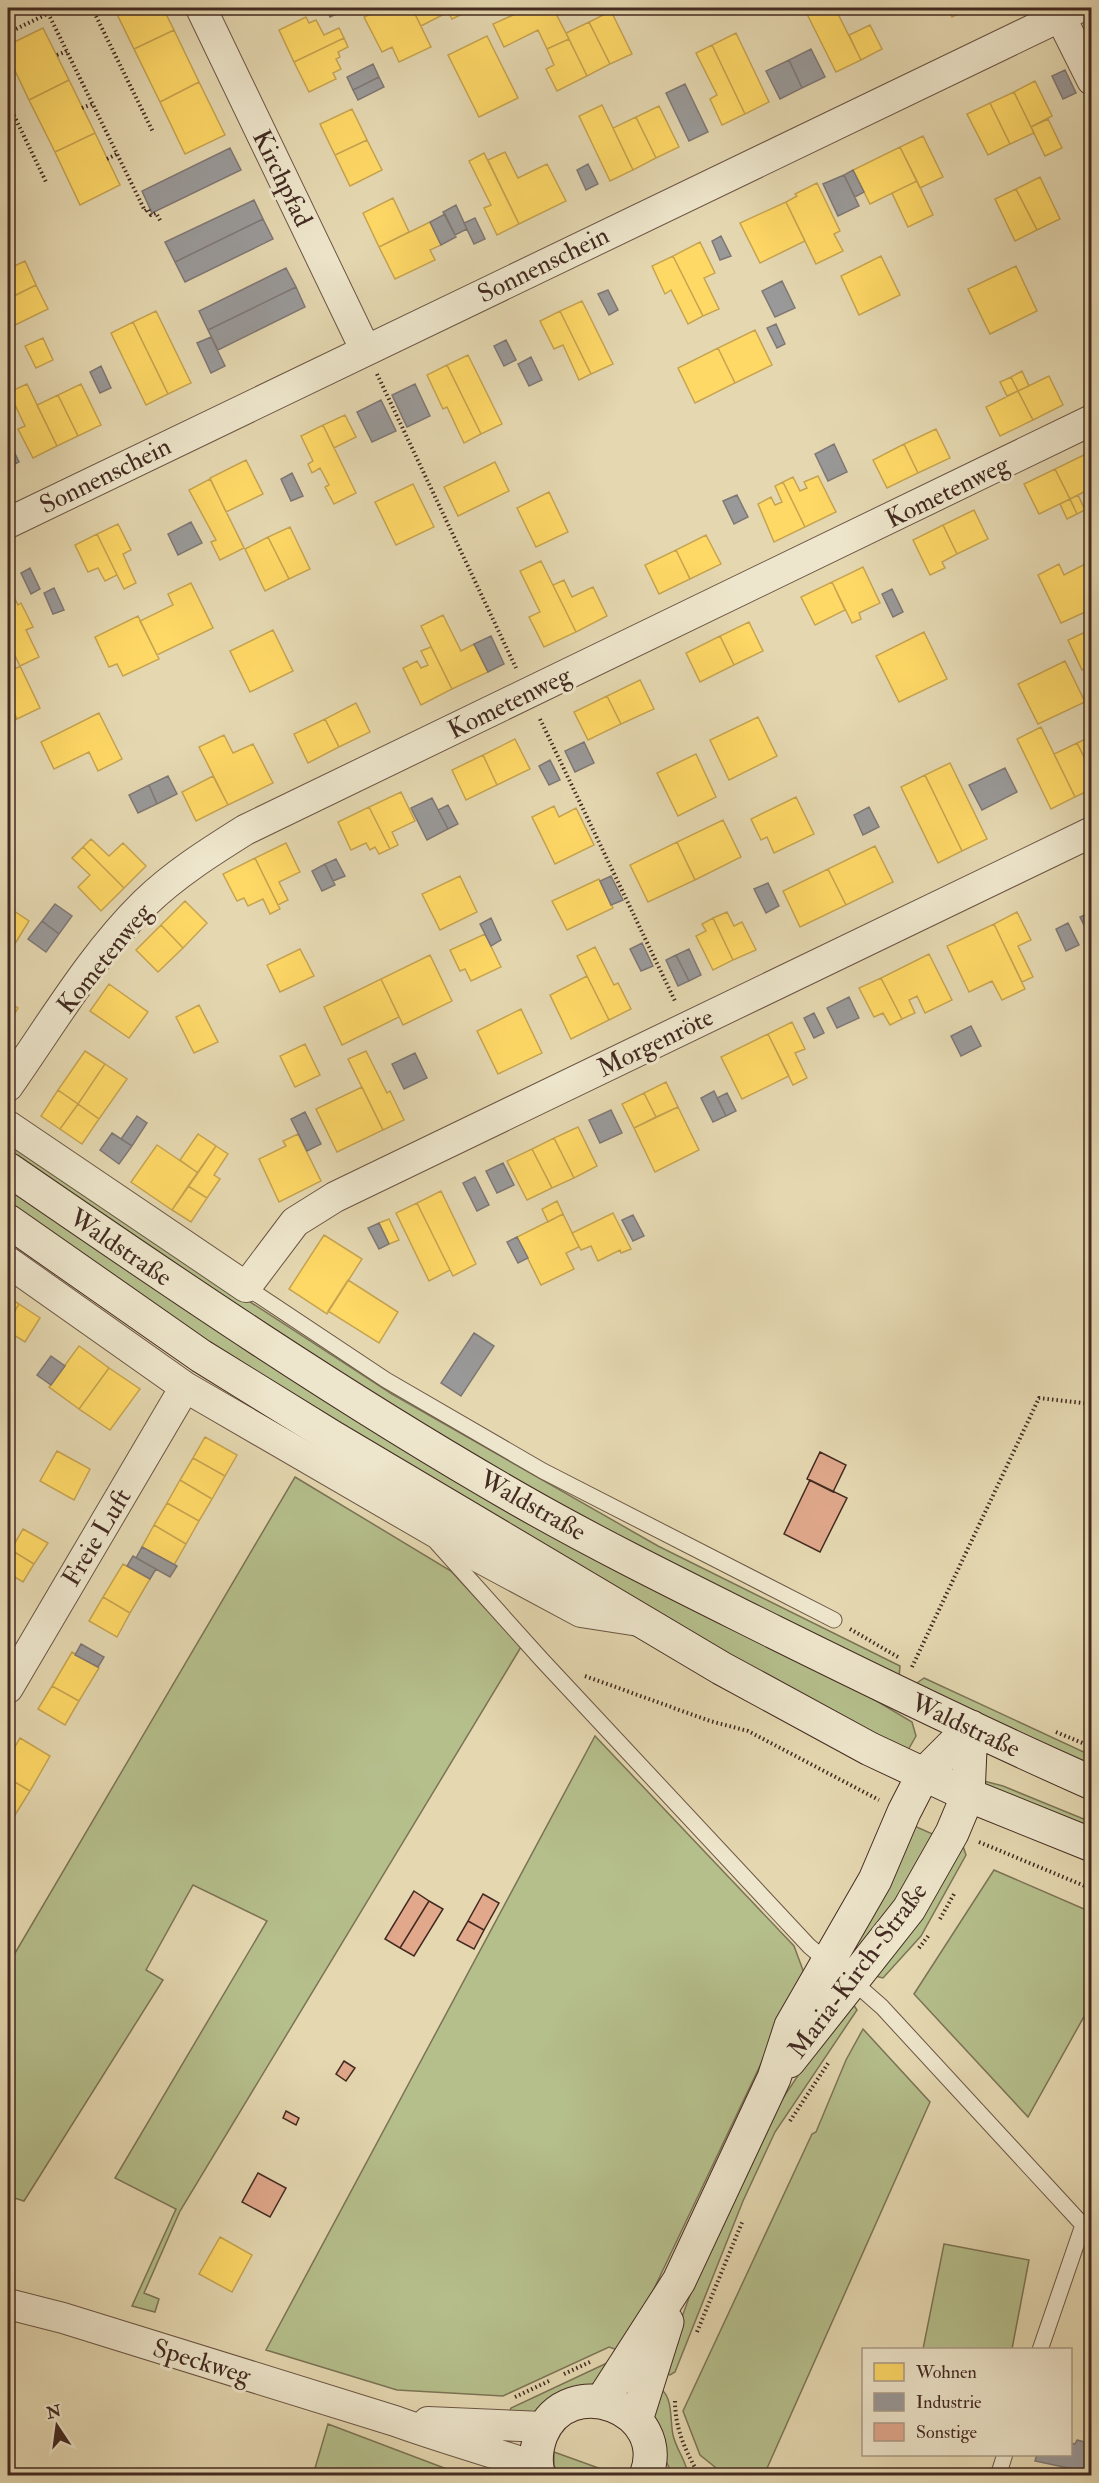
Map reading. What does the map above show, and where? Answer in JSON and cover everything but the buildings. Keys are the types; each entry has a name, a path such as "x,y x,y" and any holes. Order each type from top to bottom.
{"main road":[{"name":"Waldstraße","path":"8,1169 235,1325 361,1406 520,1500 649,1569 971,1727 1092,1783"},
{"name":"Waldstraße","path":"8,1221 201,1356 342,1443 642,1621 850,1739 968,1796 1092,1845"},
{"name":"Maria-Kirch-Straße","path":"602,2401 679,2281 774,2078 791,2026 875,1880 904,1812 923,1775 971,1727"},
{"path":"968,1796 971,1727"},
{"name":"Maria-Kirch-Straße","path":"774,2078 909,1909 969,1842 968,1796"},
{"name":"Maria-Kirch-Straße","path":"636,2420 679,2281"},
{"path":"538,2471 536,2447 544,2427 560,2411 580,2402 602,2401 621,2408 636,2420 645,2434 650,2451 652,2473"}],"street":[{"name":"Kirchpfad","path":"201,8 365,349"},
{"name":"Sonnenschein","path":"12,517 1069,12"},
{"path":"1069,12 1092,80"},
{"name":"Kometenweg","path":"8,1086 106,947 146,903 197,860 245,830 1092,420"},
{"name":"Morgenröte","path":"246,1287 295,1222 335,1197 1092,832"},
{"name":"Waldstraße","path":"8,1126 246,1287"},
{"name":"Waldstraße","path":"8,1262 186,1387 430,1530 581,1612 642,1621"},
{"name":"Freie Luft","path":"8,1688 186,1387"},
{"name":"Speckweg","path":"8,2304 63,2318 395,2421 538,2471"},
{"name":"Speckweg","path":"395,2421 544,2427"}],"lane":[{"name":"Waldstraße","path":"246,1287 386,1380 543,1471 834,1620"},
{"path":"430,1530 440,1547 542,1660 809,1946 882,2007 1083,2225 1040,2348"},
{"path":"998,2475 1004,2456"}],"path":[{"path":"8,33 59,8"},
{"path":"92,8 153,132"},
{"path":"48,13 145,211 148,209 151,215 156,213 161,222"},
{"path":"57,55 67,51"},
{"path":"8,103 47,184"},
{"path":"82,108 93,104"},
{"path":"107,159 117,154"},
{"path":"912,1666 1039,1398 1092,1404"},
{"path":"834,1620 923,1671"},
{"path":"542,1660 710,1721 748,1731 904,1812"},
{"path":"1050,1729 1092,1747"},
{"path":"969,1842 1092,1889"},
{"path":"936,1925 956,1890"},
{"path":"917,1950 930,1934"},
{"path":"789,2122 833,2056"},
{"path":"693,2342 747,2210"},
{"path":"675,2396 675,2417 685,2449 699,2475"}],"green space":[{"path":"8,1136 150,1237 392,1394 658,1546 900,1666 899,1678 652,1558 383,1401 8,1153"},
{"path":"8,1185 912,1722 916,1736 907,1752 811,1704 341,1429 211,1344 8,1204"},
{"path":"295,1477 451,1571 521,1647 180,2211 144,2293 159,2299 155,2312 132,2306 176,2209 115,2178 267,1921 193,1885 146,1970 163,1980 24,2201 8,2196 8,1965"},
{"path":"924,1678 1086,1753 1091,1758 1091,1764 914,1685"},
{"path":"595,1736 794,1946 804,1973 624,2352 609,2347 503,2396 397,2390 266,2350"},
{"path":"980,1780 1003,1786 1091,1822 1091,1833 979,1786"},
{"path":"912,1825 935,1835 907,1888 856,1960 845,1954"},
{"path":"963,1846 966,1855 921,1936 883,1978 875,1976"},
{"path":"994,1870 1091,1912 1091,2004 1028,2117 914,1994"},
{"path":"853,2004 857,2010 775,2132 743,2201 675,2372 670,2375 662,2372 698,2273 777,2107 809,2059"},
{"path":"863,2029 930,2102 764,2475 725,2475 700,2455 683,2411 812,2134 816,2132 846,2060"},
{"path":"944,2244 1029,2260 1012,2348 923,2348"},
{"path":"607,2363 607,2381 535,2415 506,2418 511,2408"},
{"path":"662,2390 668,2399 673,2435 688,2475 674,2475 660,2442 654,2414 655,2405"},
{"path":"328,2424 460,2474 463,2475 313,2475"},
{"path":"554,2452 618,2475 558,2475 554,2465"}]}
